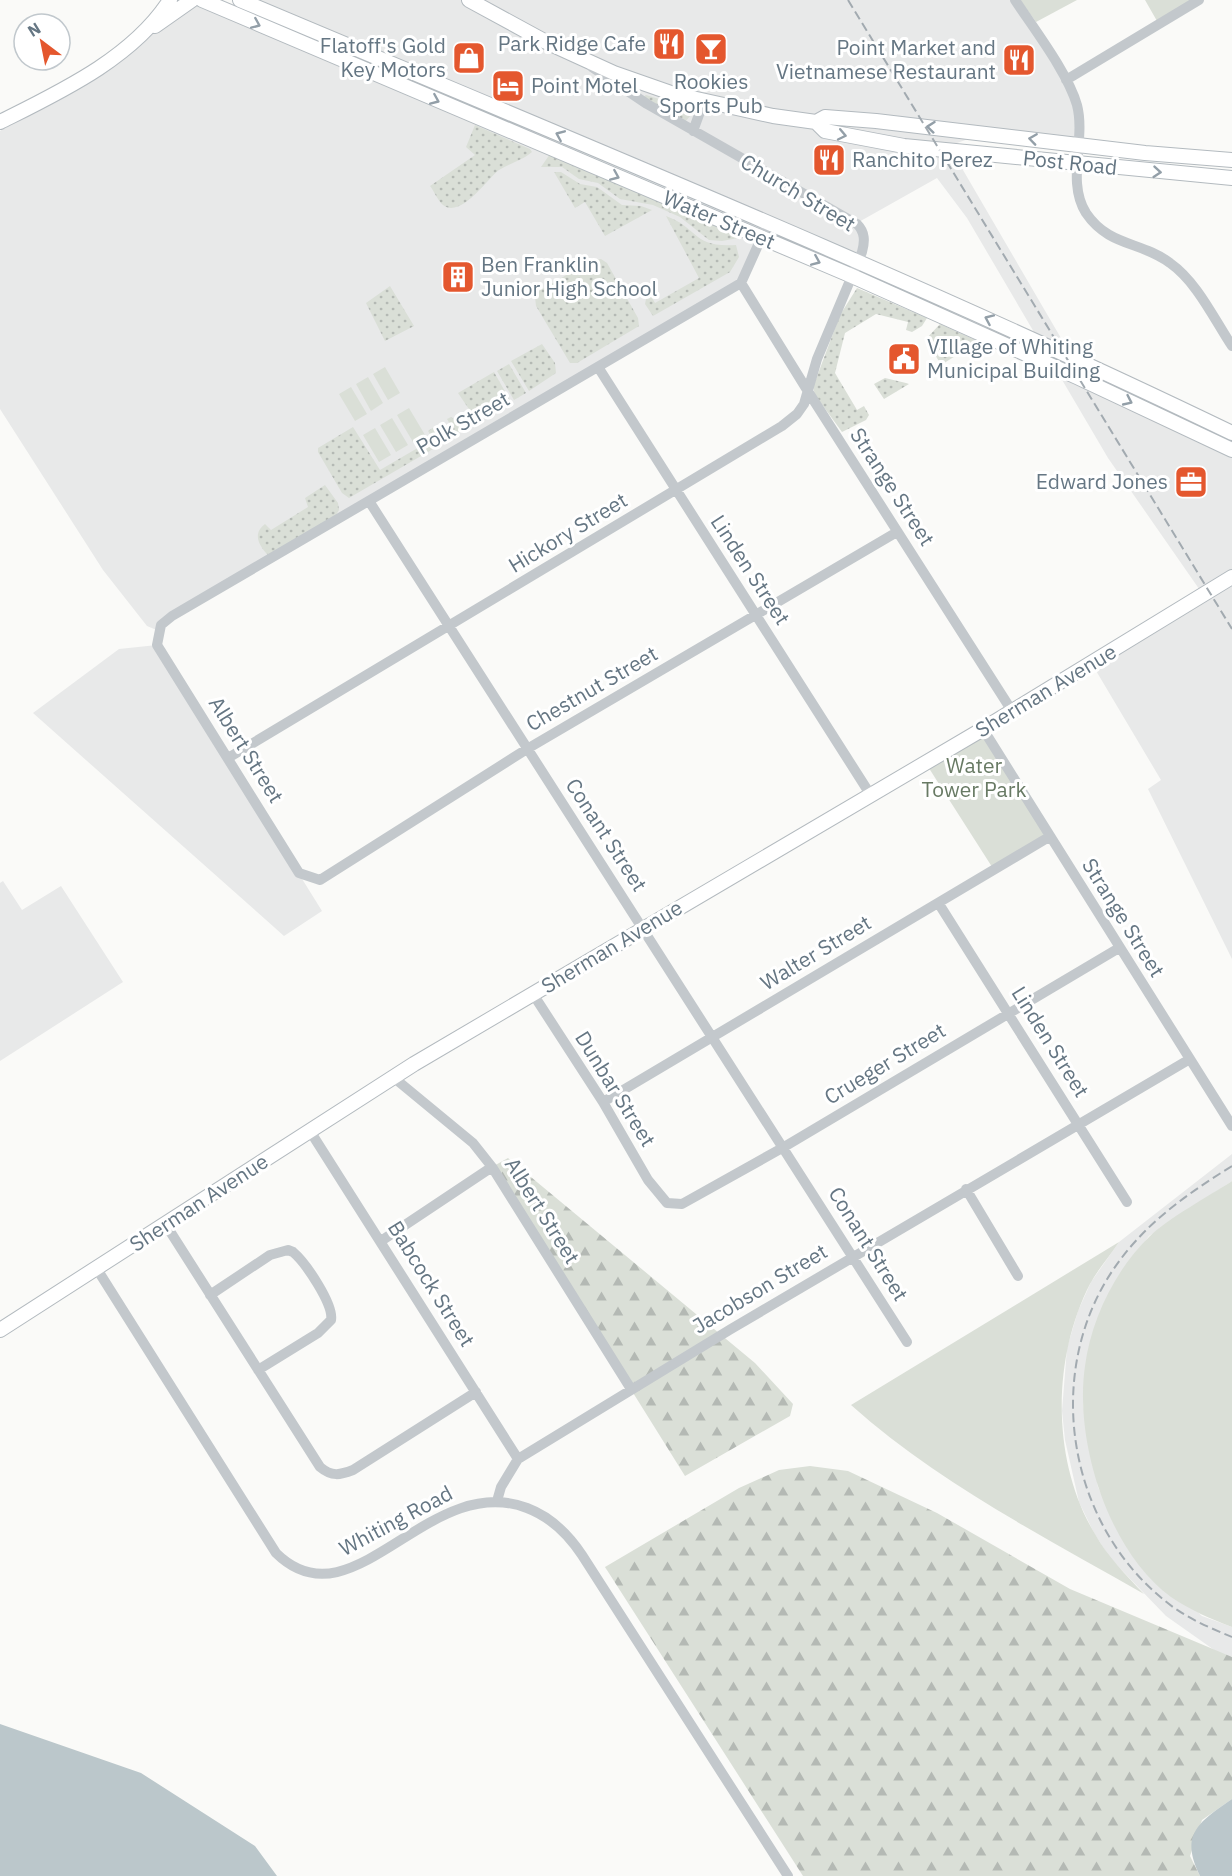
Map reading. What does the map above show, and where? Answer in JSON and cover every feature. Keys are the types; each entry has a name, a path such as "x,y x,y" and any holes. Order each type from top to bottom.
{"main road":[{"path":"148,30 159,0"},
{"path":"148,30 170,0"},
{"path":"0,122 39,102 119,54 148,30 192,0"},
{"name":"Water Street","path":"202,0 852,276 1077,377 1232,450"},
{"name":"Water Street","path":"240,0 859,261 1054,347 1232,433"},
{"name":"Church Street","path":"469,0 588,63"},
{"path":"588,63 704,101 816,122"},
{"path":"0,131 39,102"},
{"name":"Post Road","path":"1232,160 1079,146 987,132 825,117 816,122 825,131 873,141 1078,164 1232,178"},
{"name":"Sherman Avenue","path":"0,1330 393,1077 983,729 1209,594 1232,577"}],"street":[{"path":"1015,0 1066,81 1080,117 1079,196 1094,222 1112,238 1154,254 1178,269 1193,287 1232,346"},
{"path":"1066,81 1199,0"},
{"name":"Church Street","path":"588,63 616,85 856,224 864,240 859,261 852,276"},
{"path":"693,131 704,101"},
{"path":"741,283 768,223"},
{"name":"Hickory Street","path":"228,758 782,426 797,414 808,393 817,359 852,276"},
{"name":"Polk Street","path":"157,638 161,625 172,616 741,283"},
{"name":"Strange Street","path":"741,283 808,393 1012,711"},
{"name":"Linden Street","path":"597,367 870,794"},
{"name":"Conant Street","path":"369,501 907,1342"},
{"name":"Chestnut Street","path":"309,879 320,880 528,749 897,532"},
{"name":"Albert Street","path":"157,638 162,653 299,873 309,879"},
{"name":"Strange Street","path":"983,729 1232,1126"},
{"name":"Walter Street","path":"603,1102 1049,837"},
{"name":"Linden Street","path":"939,904 1127,1202"},
{"name":"Crueger Street","path":"667,1203 682,1204 694,1199 1119,948"},
{"name":"Dunbar Street","path":"533,994 603,1102 648,1180 667,1203"},
{"name":"Jacobson Street","path":"497,1501 501,1487 518,1459 966,1189 1190,1059"},
{"name":"Albert Street","path":"393,1077 473,1143 492,1167 631,1389"},
{"name":"Babcock Street","path":"310,1131 518,1459"},
{"path":"381,1241 492,1167"},
{"path":"966,1189 1018,1276"},
{"path":"166,1225 320,1467 328,1473 336,1475 354,1470 476,1392"},
{"path":"210,1295 278,1251 293,1252 302,1262 330,1306 331,1320 318,1333 258,1370"},
{"name":"Whiting Road","path":"97,1269 276,1553 292,1566 311,1574 341,1572 358,1565 447,1512 468,1505 497,1501 518,1504 542,1515 573,1542 788,1876"}],"shaded area":[{"path":"240,0 1015,0 1074,96 1079,146 987,132 949,146 1086,381 1232,450 1232,959 1148,789 1161,780 1092,664 1204,596 1108,458 967,218 937,178 857,223 861,229 859,261"},
{"path":"190,1 762,238 741,283 172,616 159,631 147,626 103,570 0,409 0,131"},
{"path":"157,645 322,911 284,936 33,713 119,649"},
{"path":"3,881 22,910 61,886 123,982 0,1061 0,883"},
{"path":"1232,1154 1232,1181 1149,1236 1111,1290 1083,1404 1098,1487 1128,1549 1202,1616 1232,1627 1232,1657 1217,1652 1166,1616 1110,1558 1094,1533 1079,1502 1065,1440 1062,1411 1067,1348 1078,1311 1091,1282 1119,1242"},
{"path":"0,1724 141,1773 255,1846 277,1876 0,1876"},
{"path":"1232,1799 1232,1876 1200,1876 1194,1862 1192,1839 1202,1822"}],"green space":[{"path":"1020,0 1077,0 1036,22"},
{"path":"1145,0 1191,0 1157,21"},
{"path":"646,95 689,108 691,115 685,122 643,97"},
{"path":"475,125 530,149 532,152 499,170 466,202 458,207 450,208 441,203 430,186 475,155 466,147"},
{"path":"550,154 744,237 722,241 709,240 680,217 653,205 620,199 598,183 579,179 562,167 541,167"},
{"path":"554,172 561,172 580,184 597,187 622,205 641,206 652,210 605,236 585,202 575,208"},
{"path":"666,216 685,226 703,240 722,245 736,245 739,257 730,272 653,316 645,304 646,299 651,296 655,303 699,278"},
{"path":"601,259 607,263 638,318 639,326 577,363 570,363 536,306 535,297 539,291 592,260"},
{"path":"390,286 414,326 385,341 366,303"},
{"path":"857,288 927,318 922,326 912,332 906,330 908,322 876,314 845,333 835,373 857,410 864,406 869,415 866,420 842,432 815,395 813,387 840,315"},
{"path":"940,324 982,343 973,356 968,348 941,365 926,339"},
{"path":"542,344 555,363 556,373 529,391 511,361"},
{"path":"509,364 526,393 514,400 497,371"},
{"path":"385,367 400,393 388,400 373,374"},
{"path":"494,372 511,402 485,417 475,418 458,393"},
{"path":"368,377 383,403 371,411 356,384"},
{"path":"885,378 909,384 884,399 874,384"},
{"path":"351,387 367,414 355,421 339,394"},
{"path":"409,408 425,435 413,442 397,415"},
{"path":"451,417 460,423 461,430 457,435 349,498 342,493 318,452 318,448 353,427 380,470 433,439 428,431 434,427 438,434 451,426 447,419"},
{"path":"392,418 408,445 396,452 380,425"},
{"path":"375,428 391,455 379,462 363,435"},
{"path":"325,485 338,503 339,510 336,515 268,555 258,539 261,527 265,524 271,530 308,507 305,498"},
{"name":"Water Tower Park","path":"983,729 1049,837 994,870 925,762"},
{"path":"508,1158 755,1363 793,1404 790,1416 685,1476 492,1167"},
{"path":"1232,1181 1232,1627 1201,1614 1171,1597 1149,1577 1129,1552 1100,1492 1085,1427 1083,1396 1088,1349 1099,1314 1115,1280 1137,1250 1157,1230"},
{"path":"1119,1242 1090,1284 1069,1344 1063,1376 1064,1442 1070,1475 1095,1534 1111,1558 1144,1594 955,1484 884,1433 851,1405"},
{"path":"810,1466 848,1471 937,1513 1070,1589 1232,1657 1232,1799 1202,1820 1190,1856 1200,1876 803,1876 605,1567 739,1488 779,1470"}],"railway":[{"path":"848,0 1232,629"},
{"path":"1232,1166 1178,1202 1146,1230 1118,1262 1087,1321 1076,1364 1073,1407 1077,1451 1089,1493 1107,1533 1132,1569 1164,1600 1188,1617 1232,1637"}],"place":[{"name":"Park Ridge Cafe","path":"669,44"},
{"name":"Rookies Sports Pub","path":"711,49"},
{"name":"Flatoff's Gold Key Motors","path":"469,58"},
{"name":"Point Market and Vietnamese Restaurant","path":"1019,60"},
{"name":"Point Motel","path":"508,86"},
{"name":"Ranchito Perez","path":"829,160"},
{"name":"Ben Franklin Junior High School","path":"458,277"},
{"name":"VIllage of Whiting Municipal Building","path":"904,359"},
{"name":"Edward Jones","path":"1191,482"}]}
